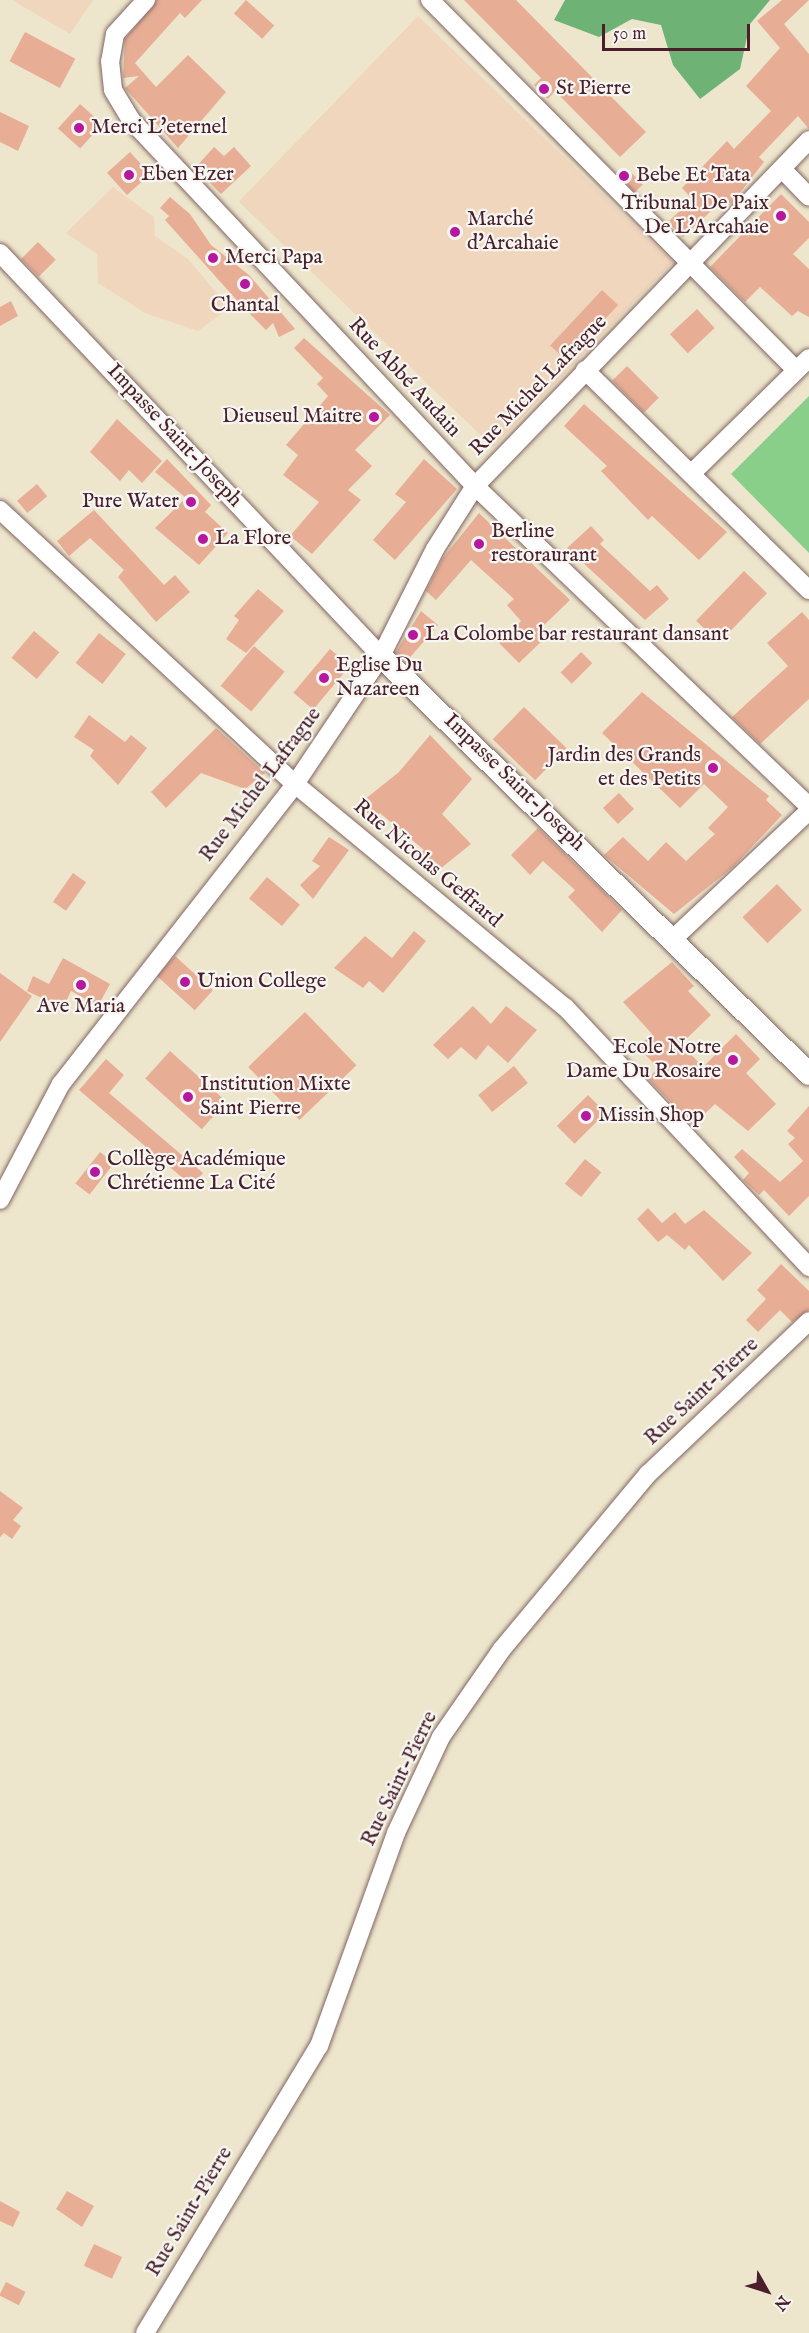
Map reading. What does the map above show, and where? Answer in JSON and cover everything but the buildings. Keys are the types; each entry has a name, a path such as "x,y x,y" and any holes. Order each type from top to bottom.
{"street":[{"name":"Rue Abbé Audain","path":"146,0 115,34 110,61 113,90 131,120 475,486 809,806"},
{"path":"430,0 686,264 803,364 691,474"},
{"name":"Rue Michel Lafrague","path":"0,1200 61,1084 295,784 381,656 435,549 475,486 686,264 783,170 809,140"},
{"path":"783,170 809,197"},
{"name":"Impasse Saint-Joseph","path":"0,253 381,656 674,938 809,1074"},
{"path":"585,370 809,590"},
{"name":"Rue Nicolas Geffrard","path":"0,510 295,784 564,1007 809,1268"},
{"path":"674,938 809,811"},
{"name":"Rue Saint-Pierre","path":"145,2333 319,2046 396,1833 441,1737 502,1649 648,1474 809,1321"}],"shaded area":[{"path":"12,0 93,0 70,34"},
{"name":"Marché d'Arcahaie","path":"418,16 673,262 493,447 239,202"},
{"path":"113,187 154,217 155,236 188,259 229,308 198,331 145,313 98,283 97,254 66,233"}],"green space":[{"path":"565,0 770,0 750,24 740,69 700,99 673,65 661,25 632,19 599,37 554,20"},
{"path":"809,396 809,553 731,474"}],"place":[{"name":"St Pierre","path":"544,89"},
{"name":"Merci L'eternel","path":"79,128"},
{"name":"Eben Ezer","path":"129,175"},
{"name":"Bebe Et Tata","path":"624,176"},
{"name":"Tribunal De Paix De L'Arcahaie","path":"781,216"},
{"name":"Marché d'Arcahaie","path":"455,232"},
{"name":"Merci Papa","path":"213,258"},
{"name":"Chantal","path":"245,284"},
{"name":"Dieuseul Maitre","path":"374,417"},
{"name":"Pure Water","path":"191,502"},
{"name":"La Flore","path":"203,539"},
{"name":"Berline restoraurant","path":"479,544"},
{"name":"La Colombe bar restaurant dansant","path":"413,635"},
{"name":"Eglise Du Nazareen","path":"324,678"},
{"name":"Jardin des Grands et des Petits","path":"713,768"},
{"name":"Union College","path":"185,982"},
{"name":"Ave Maria","path":"81,985"},
{"name":"Ecole Notre Dame Du Rosaire","path":"733,1060"},
{"name":"Institution Mixte Saint Pierre","path":"188,1097"},
{"name":"Missin Shop","path":"586,1116"},
{"name":"Collège Académique Chrétienne La Cité","path":"95,1172"}]}
